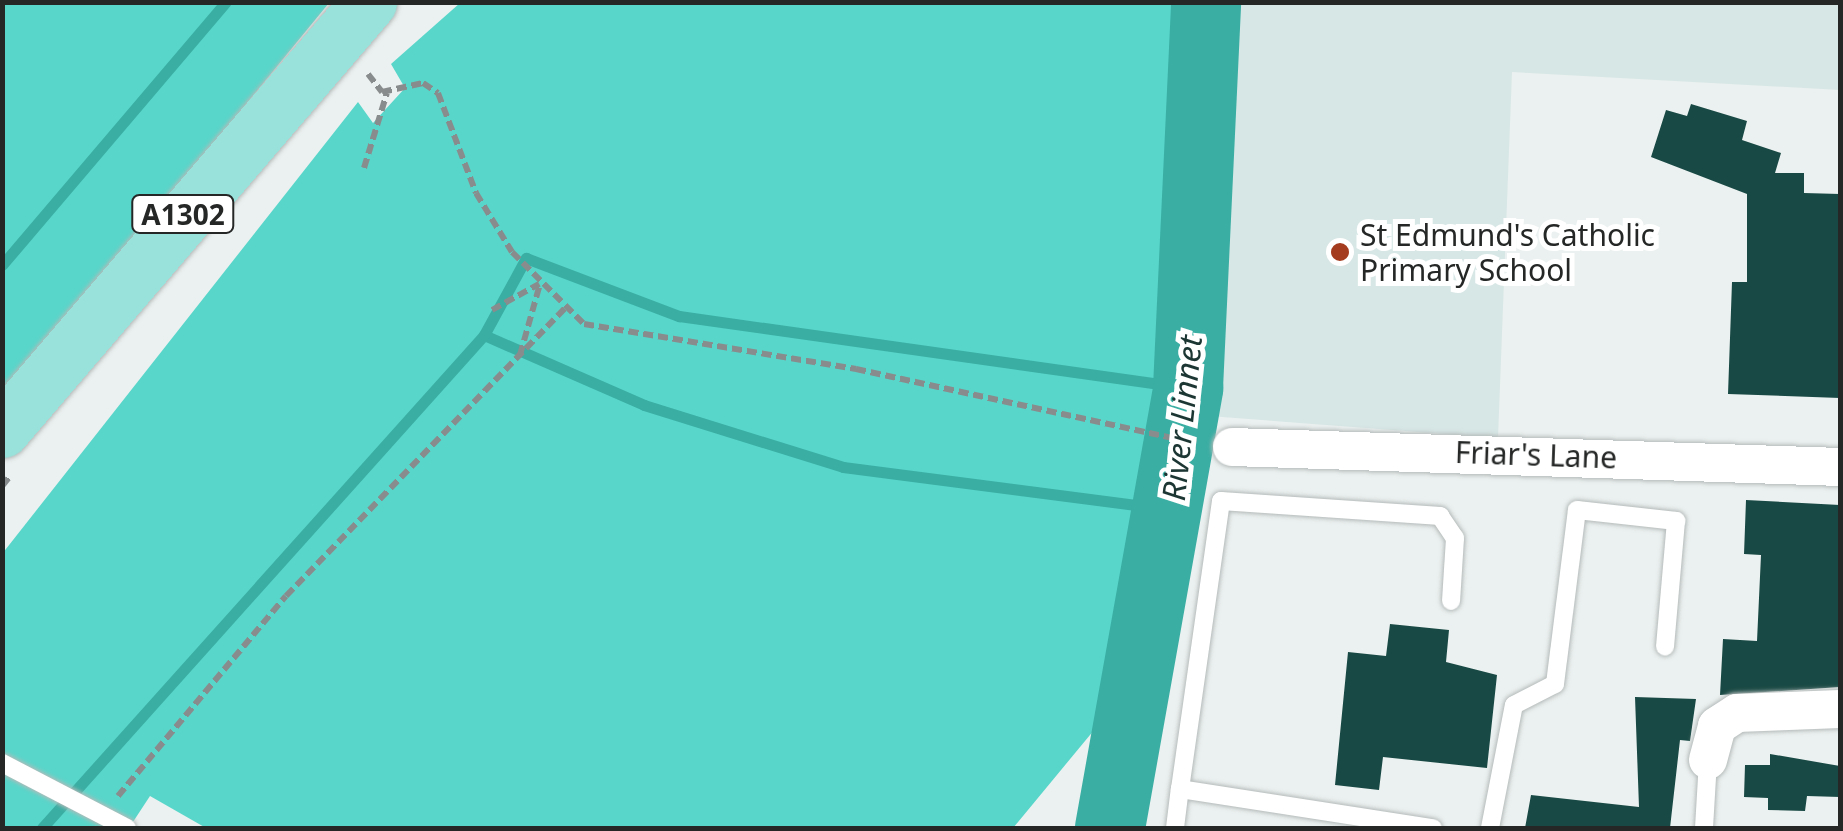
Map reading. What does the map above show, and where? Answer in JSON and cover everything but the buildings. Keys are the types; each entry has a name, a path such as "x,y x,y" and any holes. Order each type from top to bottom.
{"main road":[{"name":"A1302","path":"2,430 369,2"}],"street":[{"name":"Friar's Lane","path":"1215,445 1840,467"},
{"path":"1708,760 1717,726 1737,713 1840,709"}],"lane":[{"path":"1175,828 1221,501 1440,516 1455,538 1451,602"},
{"path":"1490,828 1514,706 1555,684 1576,510 1676,521 1665,647"},
{"path":"1704,828 1708,760"},
{"path":"2,763 127,828"},
{"path":"1180,790 1433,828"}],"path":[{"path":"357,60 387,93"},
{"path":"387,93 423,83 438,93 476,193 512,252 584,324 856,369 1157,440 1215,445"},
{"path":"364,168 387,93"},
{"path":"492,310 540,284"},
{"path":"518,360 540,284"},
{"path":"94,812 286,596 566,307"}],"shaded area":[{"path":"3,3 329,3 3,401"},
{"path":"460,3 1189,3 1159,422 1114,706 1013,828 206,828 150,796 129,828 3,828 2,554 358,102 373,123 405,88 391,64"},
{"name":"St Edmund's Catholic Primary School","path":"1182,3 1840,3 1840,90 1512,72 1498,438 1169,413"}],"waterway":[{"path":"2,265 226,2"},
{"name":"River Linnet","path":"1110,828 1188,388 1206,2"},
{"path":"42,828 484,335 526,258 679,316 1188,388"},
{"path":"484,335 644,405 843,467 1174,510"}],"place":[{"name":"St Edmund's Catholic Primary School","path":"1340,252"}]}
